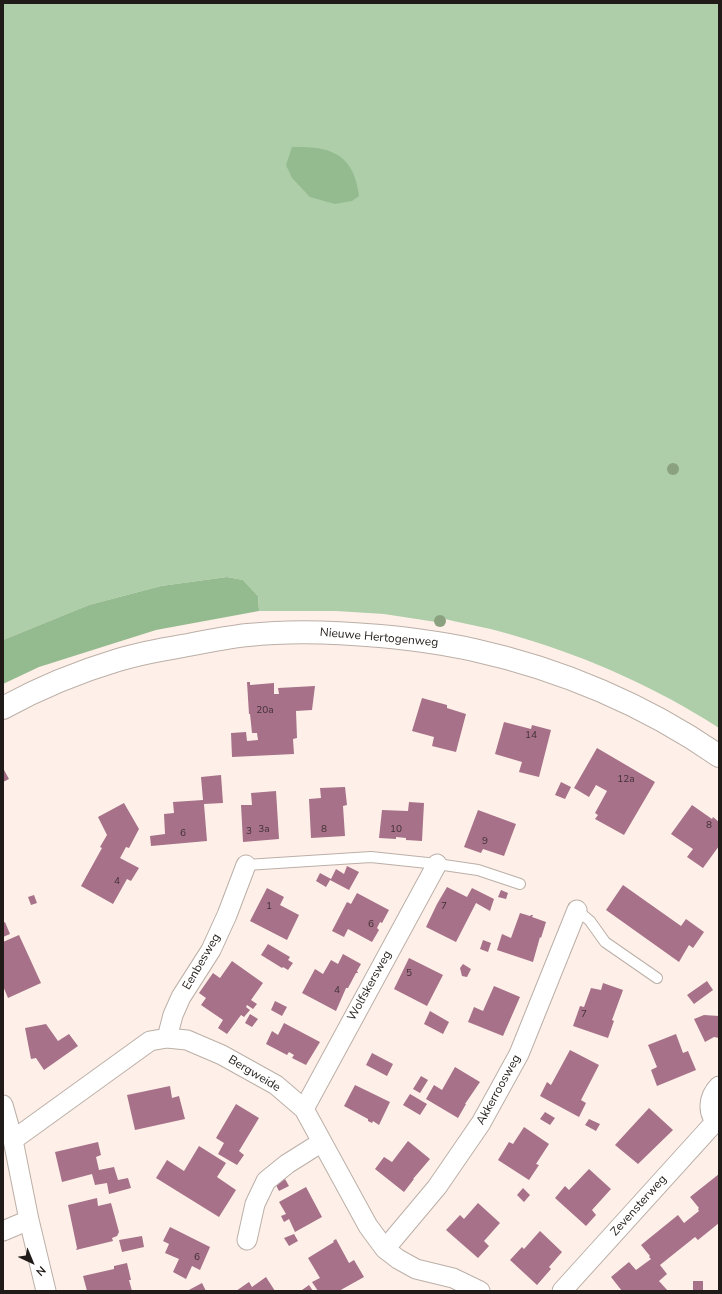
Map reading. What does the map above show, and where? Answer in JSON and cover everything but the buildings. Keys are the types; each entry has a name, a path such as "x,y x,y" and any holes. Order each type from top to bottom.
{"main road":[{"name":"Nieuwe Hertogenweg","path":"3,708 72,676 118,660 163,649 248,635 304,632 355,634 415,640 460,647 516,660 559,674 609,694 637,708 678,730 719,756"}],"street":[{"name":"Wolfskersweg","path":"304,1108 437,864"},
{"name":"Eenbesweg","path":"168,1038 173,1015 181,997 212,950 246,865"},
{"name":"Akkerroosweg","path":"385,1249 437,1186 481,1123 519,1054 577,910"},
{"name":"Bergweide","path":"14,1140 150,1041 168,1038 187,1040 222,1055 276,1085 304,1108 368,1226 385,1249 398,1259 416,1269 453,1278 480,1291"},
{"name":"Zevensterweg","path":"562,1291 717,1123 711,1114 710,1106 711,1098 719,1086"},
{"path":"3,1105 14,1140 46,1291"},
{"path":"247,1240 255,1204 266,1181 287,1164 322,1142"},
{"path":"3,1231 30,1220"}],"lane":[{"path":"246,865 371,857 478,870 520,884"},
{"path":"577,910 590,921 604,942 657,978"}],"green space":[{"path":"3,3 719,3 719,728 696,713 622,675 571,654 510,634 445,619 436,622 384,614 336,611 259,611 258,596 243,580 227,577 161,586 89,605 3,640"},
{"path":"292,147 318,148 338,155 352,170 359,196 352,201 335,204 310,197 292,178 286,165"},
{"path":"227,577 243,580 258,596 259,611 156,630 39,667 3,684 3,640 89,605 161,586"}]}
